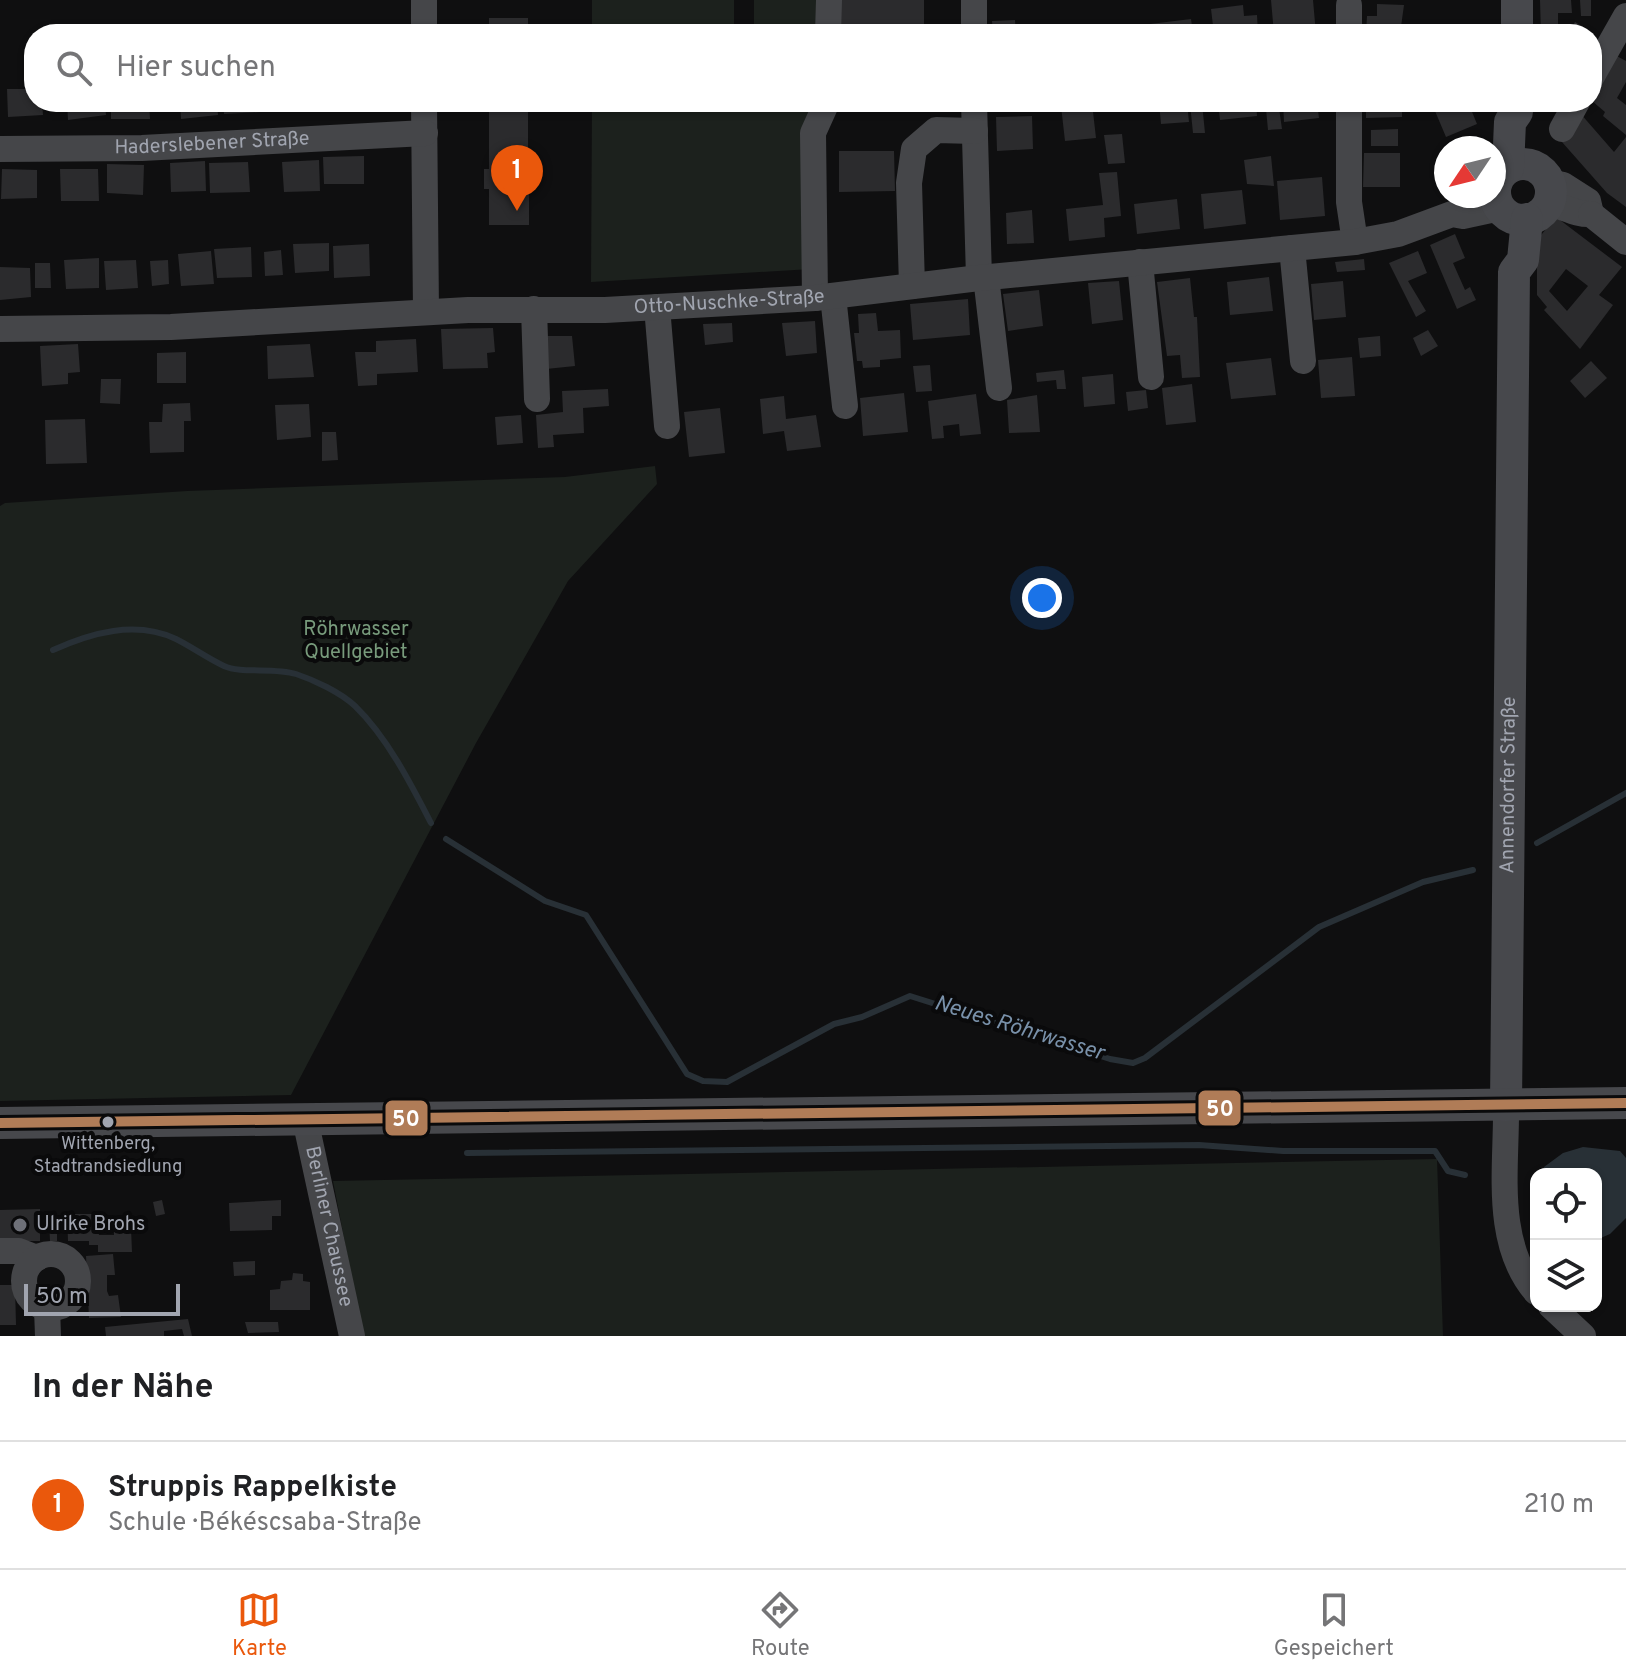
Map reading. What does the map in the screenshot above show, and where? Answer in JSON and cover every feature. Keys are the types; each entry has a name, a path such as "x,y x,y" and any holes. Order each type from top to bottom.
{"main road":[{"path":"1517,0 1517,24"},
{"name":"Annendorfer Straße","path":"1506,1105 1514,272 1506,262 1507,194 1526,123 1520,112"},
{"name":"Berliner Chaussee","path":"0,1123 1626,1103"}],"street":[{"path":"424,0 424,24"},
{"path":"828,24 829,0"},
{"path":"974,0 974,24"},
{"path":"1349,5 1349,24"},
{"path":"1602,58 1626,16"},
{"path":"424,112 426,312"},
{"path":"822,112 813,133 824,297 845,406"},
{"path":"974,112 983,278 999,388"},
{"path":"1349,112 1349,202 1355,242"},
{"path":"1562,129 1571,112"},
{"path":"912,286 909,183 914,149 936,130 975,131"},
{"name":"Haderslebener Straße","path":"0,149 154,148 425,133"},
{"path":"1507,194 1564,206 1580,215 1591,214 1626,242"},
{"name":"Otto-Nuschke-Straße","path":"0,329 158,328 426,312 657,307 824,297 983,278 1355,242 1398,234 1507,194"},
{"path":"1292,248 1303,361"},
{"path":"1140,262 1151,377"},
{"path":"657,307 667,426"},
{"path":"534,309 537,399"},
{"name":"Annendorfer Straße","path":"1506,1105 1507,1222 1515,1258 1530,1282"},
{"name":"Berliner Chaussee","path":"305,1119 352,1336"},
{"path":"0,1251 19,1251 37,1258 55,1254 64,1257 71,1263 78,1279 77,1288 67,1303 47,1308 34,1302 25,1288 27,1271 37,1258"},
{"path":"47,1308 48,1336"},
{"path":"1557,1312 1583,1336"}],"green space":[{"path":"592,0 734,0 734,24 592,24"},
{"path":"754,0 823,0 823,24 754,24"},
{"path":"592,112 809,112 811,269 591,282"},
{"name":"Röhrwasser Quellgebiet","path":"655,466 657,484 568,581 476,743 291,1095 0,1101 0,506 5,503 187,491 565,477"},
{"path":"1437,1159 1443,1336 363,1336 333,1181"}],"shaded area":[{"path":"1583,1147 1620,1151 1626,1158 1626,1218 1610,1234 1602,1237 1602,1168 1544,1168 1563,1153"}],"building":[{"path":"837,0 924,0 924,24 837,24"},
{"path":"1271,0 1313,0 1315,24 1273,24"},
{"path":"1540,0 1571,0 1572,13 1558,13 1558,24 1541,24"},
{"path":"1580,0 1591,0 1591,16 1581,16"},
{"path":"1377,4 1404,5 1401,24 1367,24 1367,16 1377,16"},
{"path":"1243,5 1244,16 1257,15 1257,24 1213,24 1211,9"},
{"path":"489,18 528,18 528,24 489,24"},
{"path":"1191,19 1192,24 1150,24"},
{"path":"1015,20 1015,24 992,24 992,21"},
{"path":"1611,53 1626,61 1626,82 1617,98 1626,105 1626,135 1603,116 1602,70"},
{"path":"7,89 24,89 24,112 43,112 43,115 8,117"},
{"path":"68,112 106,112 106,115 68,120"},
{"path":"111,112 150,112 150,119 111,119"},
{"path":"181,112 218,112 218,115 181,119"},
{"path":"489,112 528,112 528,170 520,170 519,188 529,188 529,225 489,225 489,189 484,189 484,169 489,169"},
{"path":"1062,112 1093,112 1096,138 1065,141"},
{"path":"1160,112 1188,112 1189,122 1161,124"},
{"path":"1191,112 1203,112 1205,133 1193,133"},
{"path":"1219,112 1257,112 1257,116 1220,120"},
{"path":"1266,112 1280,112 1282,129 1268,130"},
{"path":"1284,112 1318,112 1319,118 1284,122"},
{"path":"1366,112 1402,112 1402,117 1366,118"},
{"path":"1435,112 1472,112 1477,124 1446,136"},
{"path":"1580,113 1614,152 1626,137 1626,207 1607,193 1562,142"},
{"path":"1032,116 1033,149 997,151 996,117"},
{"path":"1398,129 1398,146 1371,146 1371,130"},
{"path":"1122,134 1125,163 1108,164 1104,135"},
{"path":"839,151 894,151 895,191 839,192"},
{"path":"1364,153 1400,153 1400,187 1363,187"},
{"path":"364,156 364,184 324,184 323,157"},
{"path":"1271,156 1274,186 1247,184 1244,160"},
{"path":"319,160 320,191 284,192 282,162"},
{"path":"205,161 206,191 171,192 170,163"},
{"path":"248,162 250,192 210,193 209,163"},
{"path":"107,164 144,165 143,195 107,193"},
{"path":"2,169 37,170 37,198 1,199"},
{"path":"60,169 98,169 99,201 61,201"},
{"path":"1117,172 1121,216 1104,218 1105,237 1069,241 1066,209 1103,205 1099,173"},
{"path":"1322,177 1325,216 1280,220 1277,181"},
{"path":"1242,190 1246,224 1204,229 1201,194"},
{"path":"1177,199 1180,229 1137,234 1134,204"},
{"path":"1032,210 1034,243 1007,244 1006,213"},
{"path":"1556,217 1622,267 1599,295 1613,305 1580,349 1544,310 1547,307 1537,295 1537,240","holes":["1566,269 1588,286 1567,311 1549,291"]},
{"path":"1455,234 1465,258 1453,263 1465,290 1470,287 1476,300 1457,309 1430,245"},
{"path":"329,243 329,271 295,273 293,244"},
{"path":"369,244 370,276 334,278 333,246"},
{"path":"251,247 252,277 217,278 214,249"},
{"path":"281,250 283,275 265,276 264,252"},
{"path":"211,251 214,284 181,286 178,254"},
{"path":"1418,251 1427,273 1408,281 1426,311 1416,317 1389,263"},
{"path":"99,258 99,288 66,289 64,260"},
{"path":"1364,259 1365,270 1337,272 1335,262"},
{"path":"136,260 138,288 106,290 104,261"},
{"path":"168,260 169,284 152,286 150,261"},
{"path":"35,263 50,263 51,288 35,288"},
{"path":"0,267 30,268 31,297 0,300"},
{"path":"1269,277 1273,311 1230,315 1227,282"},
{"path":"1190,278 1194,317 1197,317 1200,377 1182,378 1180,355 1167,356 1157,282"},
{"path":"1119,281 1123,320 1092,324 1088,283"},
{"path":"1343,281 1346,317 1314,320 1311,284"},
{"path":"1039,290 1043,326 1008,331 1003,294"},
{"path":"968,299 970,335 913,340 910,304"},
{"path":"876,313 878,331 900,330 901,358 880,360 880,367 863,368 862,361 857,361 854,333 859,333 858,314"},
{"path":"815,321 817,353 786,356 782,323"},
{"path":"732,323 733,342 705,345 703,324"},
{"path":"493,328 495,352 487,353 488,368 443,369 441,329"},
{"path":"1428,330 1438,346 1421,356 1413,338"},
{"path":"545,336 572,336 575,366 546,369"},
{"path":"1380,336 1381,356 1360,358 1358,338"},
{"path":"416,339 418,372 377,374 377,385 358,386 355,352 376,352 376,341"},
{"path":"78,344 80,372 68,373 68,384 42,386 40,346"},
{"path":"310,344 314,377 268,379 267,346"},
{"path":"186,352 186,383 157,383 157,353"},
{"path":"1352,357 1355,396 1321,398 1318,360"},
{"path":"1271,358 1276,395 1231,399 1226,363"},
{"path":"1591,361 1607,378 1585,398 1570,381"},
{"path":"930,365 932,391 916,392 913,366"},
{"path":"1064,370 1066,389 1057,389 1056,380 1037,382 1036,373"},
{"path":"1113,374 1115,404 1084,407 1082,377"},
{"path":"101,379 121,379 120,404 100,403"},
{"path":"1192,384 1196,422 1166,425 1162,388"},
{"path":"608,389 609,406 583,408 584,433 553,435 554,447 538,448 536,415 563,412 562,391"},
{"path":"1146,390 1148,408 1128,411 1126,392"},
{"path":"904,393 908,432 863,436 860,398"},
{"path":"976,394 981,434 960,436 959,424 943,426 944,438 932,439 928,401"},
{"path":"1037,395 1040,432 1009,433 1007,400"},
{"path":"784,396 786,419 816,415 821,447 787,451 784,431 763,434 760,399"},
{"path":"190,403 191,421 184,421 184,452 150,453 149,422 162,422 163,404"},
{"path":"309,404 311,437 277,440 275,405"},
{"path":"720,408 725,453 689,457 684,412"},
{"path":"521,415 523,443 497,445 495,417"},
{"path":"85,419 87,463 46,464 45,420"},
{"path":"322,432 336,432 338,460 322,461"},
{"path":"162,1200 165,1214 156,1216 153,1202"},
{"path":"281,1200 281,1216 272,1216 272,1230 230,1231 229,1203"},
{"name":"Ulrike Brohs","path":"40,1209 40,1241 0,1241 0,1210"},
{"path":"67,1214 97,1214 99,1235 114,1235 114,1229 131,1228 132,1252 98,1252 98,1245 89,1245 89,1241 68,1241"},
{"path":"57,1219 57,1241 50,1241 49,1220"},
{"path":"113,1254 115,1275 107,1275 107,1291 109,1296 118,1295 121,1317 89,1318 86,1256"},
{"path":"255,1261 255,1275 234,1276 233,1262"},
{"path":"293,1273 303,1274 303,1281 310,1282 310,1310 270,1310 270,1290 280,1289 281,1281 292,1280"},
{"path":"0,1285 15,1285 16,1325 0,1325"},
{"path":"188,1319 192,1336 184,1336 182,1329 164,1331 164,1336 106,1336 105,1327"},
{"path":"245,1322 278,1322 279,1332 248,1333"}],"waterway":[{"path":"53,650 98,634 145,630 176,639 231,668 287,672 319,683 349,701 367,718 407,777 431,823"},
{"name":"Neues Röhrwasser","path":"1537,843 1626,793"},
{"name":"Neues Röhrwasser","path":"446,839 545,901 586,915 687,1074 703,1081 727,1082 834,1024 862,1017 910,996 1110,1059 1133,1063 1145,1058 1319,927 1423,882 1473,870"},
{"path":"467,1153 1199,1145 1283,1151 1435,1151 1448,1171 1465,1175"}],"transit line":[{"name":"50","path":"0,1123 1626,1103"}],"place":[{"name":"Struppis Rappelkiste","path":"517,211"},
{"name":"Wittenberg, Stadtrandsiedlung","path":"108,1122"},
{"name":"Ulrike Brohs","path":"20,1225"}]}
